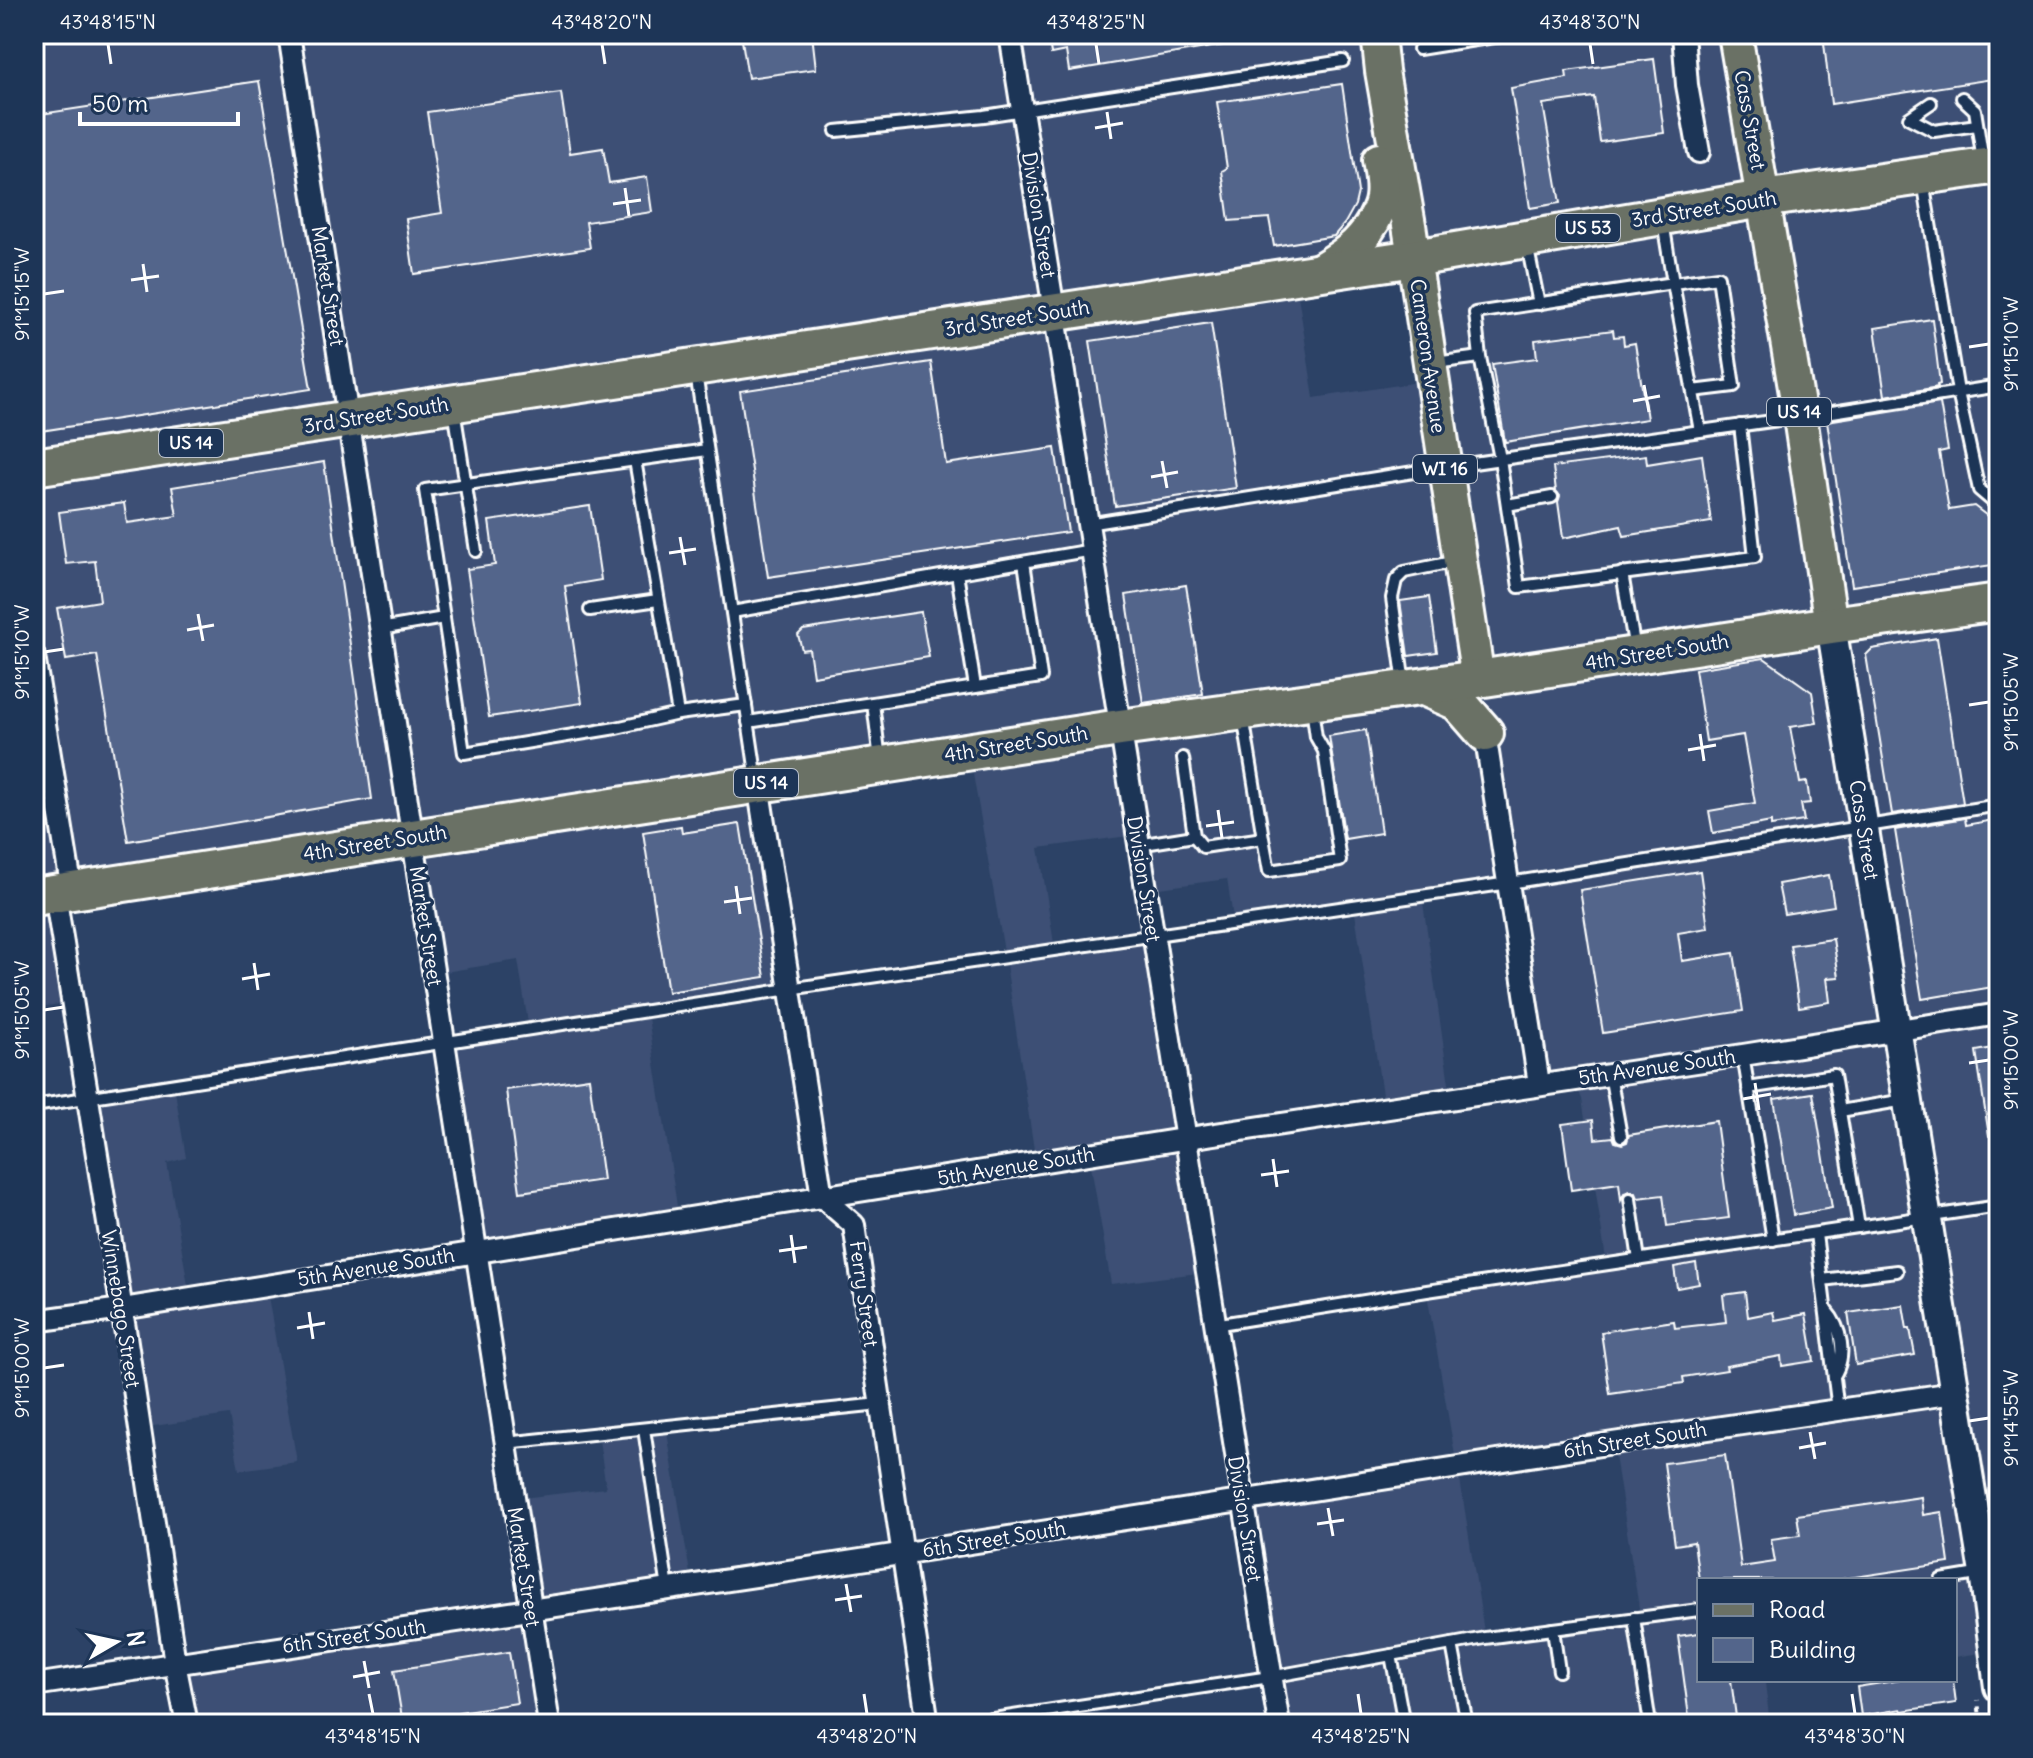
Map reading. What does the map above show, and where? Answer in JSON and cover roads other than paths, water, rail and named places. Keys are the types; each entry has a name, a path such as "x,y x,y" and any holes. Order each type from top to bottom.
{"highway":[{"name":"3rd Street South","path":"34,467 1414,258 1763,199 1991,166"},
{"name":"4th Street South","path":"53,894 1120,728 1999,602"},
{"path":"1414,688 1458,702 1485,733"}],"main road":[{"name":"Cameron Avenue","path":"1378,34 1386,144 1414,258 1478,679"},
{"name":"Cass Street","path":"1735,34 1800,417 1954,1393 1988,1530 1984,1573 1996,1636 1988,1695"},
{"path":"1315,272 1355,247 1368,231 1382,199 1386,144 1352,47"}],"street":[{"name":"Market Street","path":"289,34 549,1724"},
{"name":"Division Street","path":"1010,34 1279,1724"},
{"path":"1683,34 1687,85 1699,152"},
{"name":"Winnebago Street","path":"34,656 53,894 187,1724"},
{"path":"1485,733 1539,1084"},
{"path":"758,784 822,1197"},
{"name":"5th Avenue South","path":"34,1321 1999,1014"},
{"name":"Ferry Street","path":"822,1197 854,1225 928,1724"},
{"name":"6th Street South","path":"34,1685 1954,1393"}],"lane":[{"path":"1419,49 1513,34"},
{"path":"836,131 1022,110 1352,47"},
{"path":"1962,98 1975,110 1991,166"},
{"path":"1931,103 1909,118 1934,131 1977,125"},
{"path":"1922,176 1958,392 1979,490 1992,501 1999,502"},
{"path":"1662,216 1700,431"},
{"path":"1526,239 1539,304"},
{"path":"1693,391 1734,386 1718,277 1475,313 1519,587 1755,557 1740,425"},
{"path":"1429,363 1480,357"},
{"path":"695,367 758,784"},
{"path":"1087,524 1445,467 1999,386"},
{"path":"453,404 476,551"},
{"path":"707,450 425,490 464,753 616,728 678,714 746,705"},
{"path":"635,460 678,714"},
{"path":"1507,505 1552,497"},
{"path":"732,612 1092,550"},
{"path":"1414,688 1392,598 1396,580 1404,572 1459,560"},
{"path":"748,722 1041,677 1024,562"},
{"path":"957,573 975,687"},
{"path":"1622,573 1636,655"},
{"path":"590,610 658,600"},
{"path":"380,629 444,618"},
{"path":"1242,711 1269,871 1340,861 1324,751 1316,737 1311,702"},
{"path":"873,703 881,765"},
{"path":"1183,758 1194,836 1203,847 1263,838"},
{"path":"34,1106 789,989 1509,883 1999,805"},
{"path":"1138,845 1194,836"},
{"path":"1743,1055 1773,1240"},
{"path":"1610,1074 1621,1136"},
{"path":"1748,1088 1834,1075 1859,1227"},
{"path":"1840,1111 1907,1100"},
{"path":"1630,1199 1639,1260"},
{"path":"1214,1325 1999,1206"},
{"path":"1816,1234 1838,1410"},
{"path":"1822,1280 1897,1271"},
{"path":"505,1443 880,1404"},
{"path":"644,1429 668,1589"},
{"path":"1953,1578 1984,1573"},
{"path":"960,1724 1270,1677 1452,1644 1697,1610"},
{"path":"1634,1618 1650,1724"},
{"path":"1553,1629 1559,1671"},
{"path":"1452,1644 1467,1724"},
{"path":"1391,1655 1404,1724"}]}
